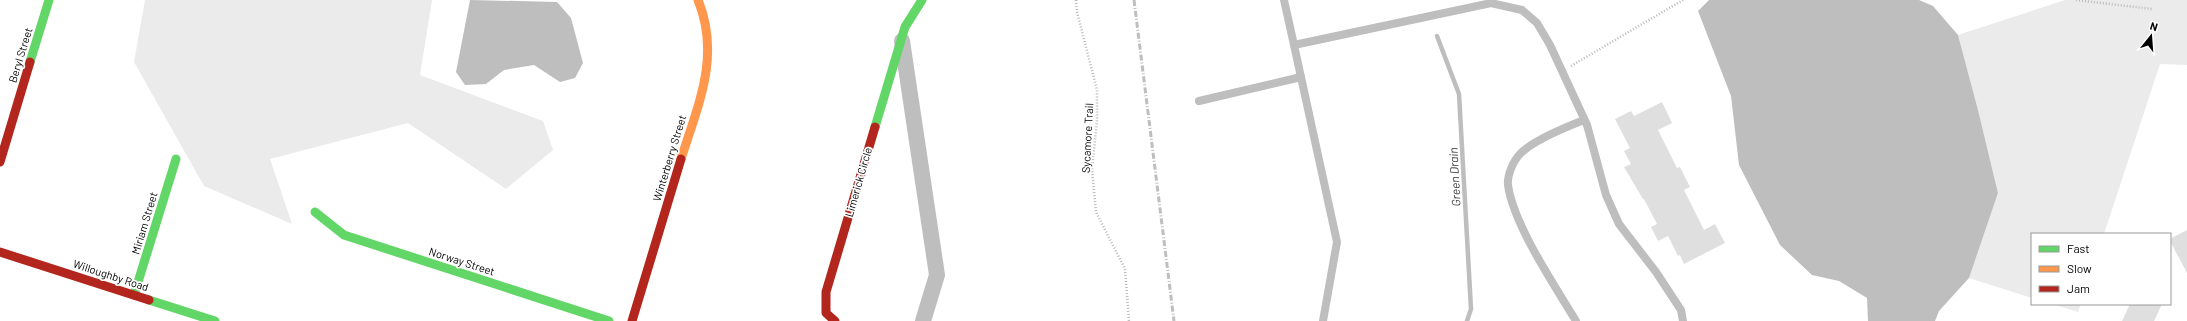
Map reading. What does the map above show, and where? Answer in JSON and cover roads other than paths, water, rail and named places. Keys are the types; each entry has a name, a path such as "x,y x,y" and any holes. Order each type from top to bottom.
{"street":[{"name":"Beryl Street","path":"0,162 49,0"},
{"name":"Winterberry Street","path":"632,321 707,75 710,52 702,8 698,0"},
{"name":"Limerick Circle","path":"835,321 826,314 826,292 905,27 922,0"},
{"path":"901,40 904,46 937,275 923,321"},
{"name":"Miriam Street","path":"134,295 176,159"},
{"name":"Norway Street","path":"315,212 344,235 609,321"},
{"name":"Willoughby Road","path":"0,252 216,321"}],"lane":[{"path":"1284,0 1337,242 1323,321"},
{"path":"1294,45 1492,3 1522,10 1537,23 1584,120 1606,196 1619,224 1656,272 1681,310 1683,321"},
{"path":"1199,101 1301,77"},
{"path":"1576,321 1536,253 1517,214 1508,184 1509,174 1520,154 1554,132 1584,120"}],"waterway":[{"name":"Green Drain","path":"1437,36 1459,94 1471,309 1467,321"}],"railway":[{"path":"1134,0 1174,321"}]}
